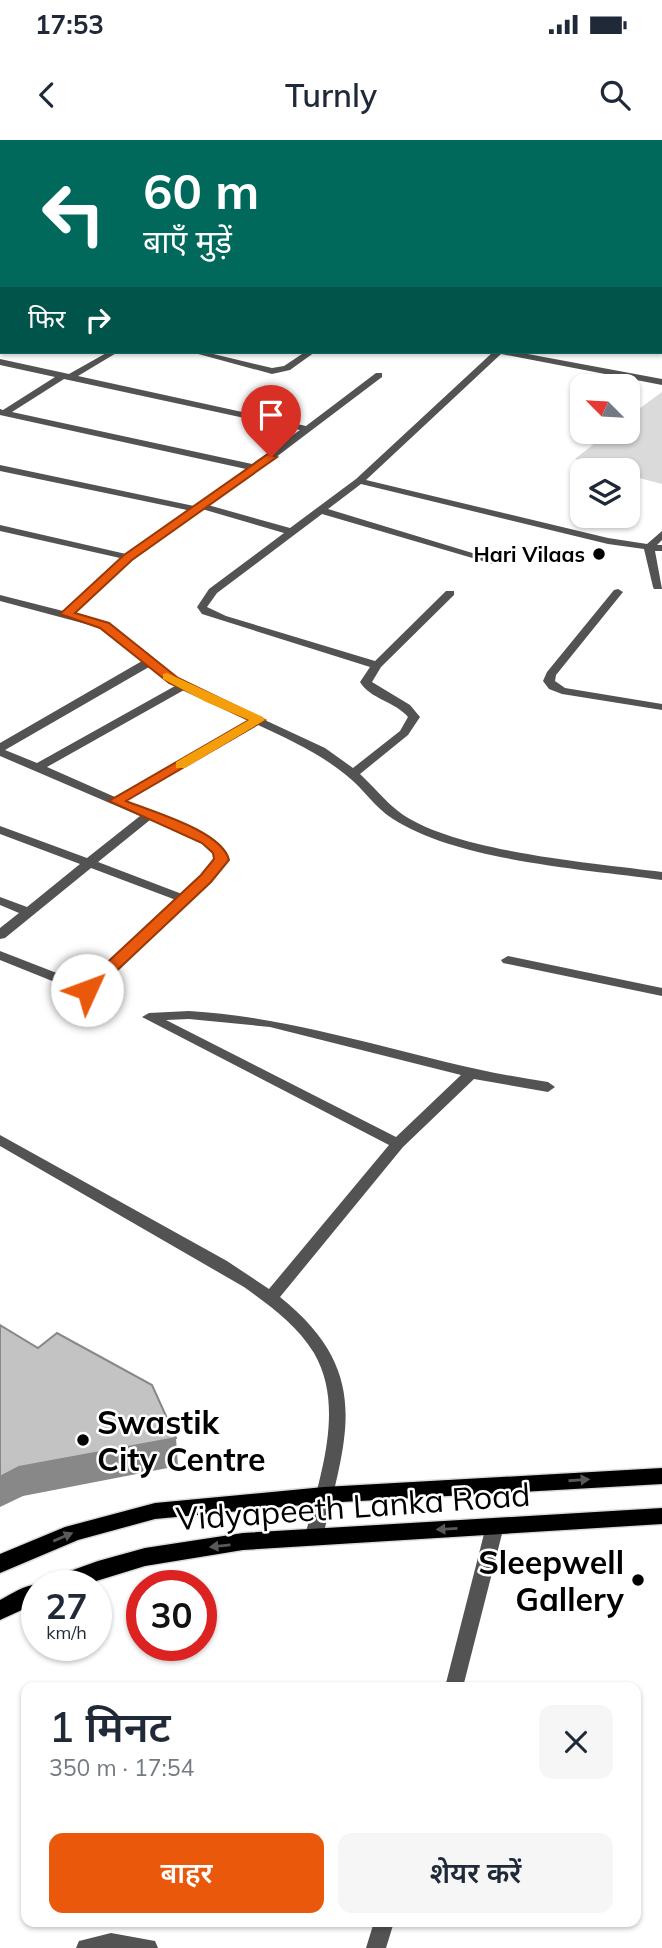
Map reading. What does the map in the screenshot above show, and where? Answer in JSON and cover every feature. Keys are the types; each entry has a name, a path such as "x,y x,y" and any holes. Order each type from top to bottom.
{"main road":[{"name":"Vidyapeeth Lanka Road","path":"0,1564 74,1533 155,1511 324,1495 662,1476"},
{"name":"Vidyapeeth Lanka Road","path":"93,1570 161,1552 314,1536 662,1516"},
{"path":"0,1611 21,1600"}],"street":[{"path":"2,412 110,354"},
{"path":"203,354 272,371 287,368 308,354"},
{"path":"377,665 222,618 206,612 202,607 213,591 359,481 496,354"},
{"path":"515,354 662,382"},
{"path":"0,362 308,429"},
{"path":"66,614 128,557 256,468 379,375"},
{"path":"2,412 256,468"},
{"path":"0,468 198,507 292,532"},
{"path":"359,481 576,534 662,548"},
{"path":"321,510 497,562"},
{"path":"0,528 128,557"},
{"path":"649,547 662,534"},
{"path":"649,547 658,587"},
{"path":"618,592 551,674 549,681 553,687 562,691 662,707"},
{"path":"353,774 404,733 414,717 406,707 368,687 368,674 450,593"},
{"path":"0,598 105,626 184,686 321,750 353,774 395,815 427,832 478,847 523,856 662,876"},
{"path":"0,750 149,662"},
{"path":"37,768 184,686"},
{"path":"116,801 259,720"},
{"path":"0,750 207,840 220,852 222,860 87,990 0,955"},
{"path":"0,935 149,815"},
{"path":"0,830 184,899"},
{"path":"0,901 29,912"},
{"path":"508,960 662,992"},
{"path":"398,1144 149,1017 176,1014 236,1018 320,1034 471,1074 548,1087"},
{"path":"271,1298 398,1144 471,1074"},
{"path":"0,1140 218,1264 271,1298 310,1335 333,1375 340,1413 314,1536"},
{"path":"455,1682 495,1527"},
{"path":"377,1948 383,1927"},
{"path":"86,1948 111,1943 148,1948"}],"shaded area":[{"path":"662,392 662,484 640,478 640,458 576,458 594,444 640,444 640,408"}],"building":[{"name":"Swastik City Centre","path":"0,1325 38,1348 57,1333 152,1385 176,1438 19,1467 0,1477"}],"slow traffic":[{"path":"167,676 211,700 259,720 180,765"}],"place":[{"name":"Hari Vilaas","path":"599,554"},
{"name":"Swastik City Centre","path":"83,1440"},
{"name":"Sleepwell Gallery","path":"638,1580"}],"route":[{"path":"87,990 222,860 220,852 207,840 116,801 259,720 173,681 105,626 66,614 128,557 271,457"}]}
